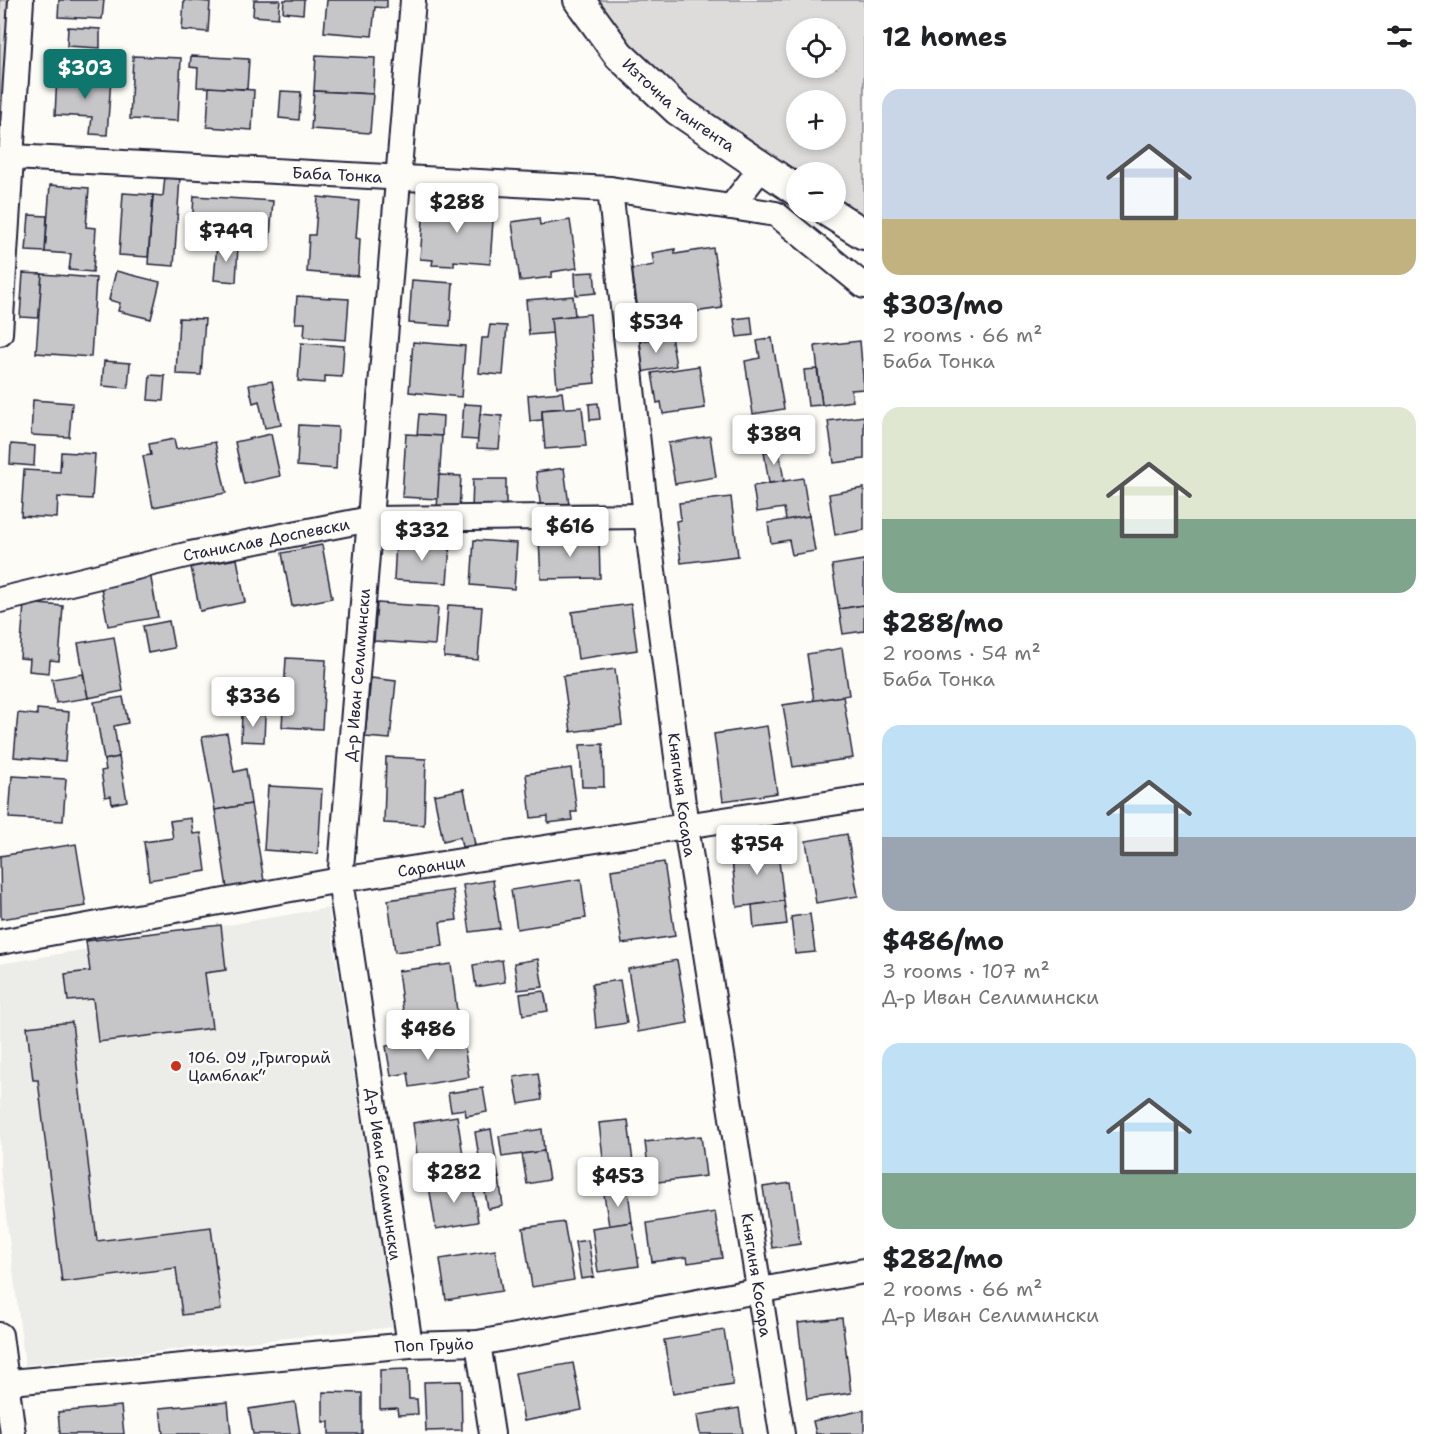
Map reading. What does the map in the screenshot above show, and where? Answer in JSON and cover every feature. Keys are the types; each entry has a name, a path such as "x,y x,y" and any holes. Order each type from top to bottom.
{"street":[{"path":"0,333 6,159 21,0"},
{"name":"Д-р Иван Селимински","path":"410,1345 340,880 369,519 400,179 413,0"},
{"name":"Източна тангента","path":"579,0 619,55 678,110 786,184"},
{"name":"Баба Тонка","path":"6,159 610,189 776,214 864,286"},
{"path":"731,207 761,168"},
{"name":"Княгиня Косара","path":"610,189 646,516 686,827 782,1434"},
{"path":"845,222 864,234"},
{"name":"Станислав Доспевски","path":"0,600 190,554 369,519 646,516"},
{"name":"Саранци","path":"0,942 340,880 864,798"},
{"name":"Поп Груйо","path":"3,1383 410,1345 478,1342 864,1271"},
{"path":"0,1335 3,1383 13,1434"},
{"path":"478,1342 492,1434"}],"shaded area":[{"path":"0,0 21,0 0,160"},
{"path":"579,0 864,0 864,234 846,220 846,162 786,162 786,171 761,168"},
{"name":"106. ОУ „Григорий Цамблак“","path":"328,908 394,1327 25,1365 0,1168 0,964"}],"building":[{"path":"59,0 104,0 102,19 58,17"},
{"path":"184,0 210,2 208,32 182,30"},
{"path":"254,0 280,0 278,18 253,16"},
{"path":"284,0 304,0 303,14 283,12"},
{"path":"327,0 387,0 387,8 375,7 372,36 324,32"},
{"path":"68,27 100,29 100,48 67,46"},
{"path":"316,55 375,58 373,94 314,91"},
{"path":"133,56 181,58 178,121 130,119"},
{"path":"191,56 249,59 247,89 197,87 198,68 190,67"},
{"path":"57,75 111,78 107,135 90,134 92,117 55,115"},
{"path":"209,87 254,90 252,130 207,127"},
{"path":"281,91 301,92 299,120 279,118"},
{"path":"314,91 373,94 370,133 311,129"},
{"path":"165,176 180,177 174,266 148,264 153,195 163,196"},
{"path":"50,185 89,188 86,227 96,228 93,272 69,270 71,254 45,252"},
{"path":"123,193 153,195 148,257 119,255"},
{"path":"194,196 273,201 269,248 191,242"},
{"path":"318,197 359,201 356,238 360,239 358,276 307,272 309,235 315,235"},
{"path":"442,202 494,206 490,264 454,261 454,266 432,265 433,260 420,259 424,208 442,209"},
{"path":"29,215 47,216 45,252 26,251"},
{"path":"539,218 540,225 570,220 577,268 552,272 552,277 520,281 512,222"},
{"path":"217,244 238,245 236,282 214,280"},
{"path":"713,248 722,308 687,313 689,324 641,331 632,269 654,265 652,253 675,249 675,254"},
{"path":"116,271 160,282 151,319 118,311 120,303 109,300"},
{"path":"594,272 596,293 576,295 575,273"},
{"path":"23,273 42,274 39,318 20,317"},
{"path":"42,274 96,278 91,357 36,353"},
{"path":"412,280 453,283 450,326 409,323"},
{"path":"297,296 349,299 346,340 304,337 305,323 295,323"},
{"path":"573,296 575,316 551,318 553,333 529,335 526,300"},
{"path":"590,314 595,383 557,387 551,318"},
{"path":"751,317 753,335 737,337 734,319"},
{"path":"179,318 205,319 201,375 176,374"},
{"path":"490,325 507,326 503,375 479,373 482,338 488,338"},
{"path":"671,336 676,366 641,372 636,342"},
{"path":"772,338 784,409 753,414 745,361 760,358 757,341"},
{"path":"860,341 864,389 851,390 853,401 822,405 815,346"},
{"path":"413,342 465,346 461,397 409,392"},
{"path":"301,343 344,346 342,377 325,376 325,383 298,381"},
{"path":"104,361 130,363 128,388 102,386"},
{"path":"699,366 705,408 663,414 661,402 657,403 652,373"},
{"path":"817,369 822,405 808,406 804,370"},
{"path":"150,375 165,376 163,401 148,400"},
{"path":"272,381 281,425 265,428 259,401 253,403 249,385"},
{"path":"562,392 564,408 542,410 542,420 530,421 528,395"},
{"path":"33,400 72,403 69,437 31,435"},
{"path":"598,403 600,419 590,420 589,404"},
{"path":"464,404 481,405 478,440 461,439"},
{"path":"582,407 586,446 545,449 542,410"},
{"path":"419,414 443,416 442,436 417,435"},
{"path":"480,414 502,416 499,449 477,448"},
{"path":"864,416 864,459 834,463 828,421"},
{"path":"785,419 790,448 764,452 759,423"},
{"path":"299,425 338,427 336,469 297,466"},
{"path":"271,434 280,476 244,484 235,442"},
{"path":"406,434 442,436 438,499 402,497"},
{"path":"710,436 716,477 675,484 668,443"},
{"path":"174,439 176,449 215,442 226,493 153,507 143,456 151,455 149,444"},
{"path":"11,444 35,446 34,466 10,464"},
{"path":"779,450 784,481 769,483 764,452"},
{"path":"61,452 95,454 92,499 58,497 57,518 21,516 24,470 60,472"},
{"path":"564,468 569,505 541,509 536,472"},
{"path":"439,475 461,476 459,512 437,510"},
{"path":"803,478 809,516 786,520 784,508 757,512 753,486"},
{"path":"473,479 506,479 506,510 472,510"},
{"path":"864,488 864,530 835,535 829,494"},
{"path":"731,497 738,556 681,563 676,521 681,520 679,503"},
{"path":"809,516 815,551 792,555 789,540 771,543 768,523"},
{"path":"599,537 600,578 541,579 539,539"},
{"path":"474,540 517,543 514,589 471,585"},
{"path":"396,541 450,545 447,583 394,580"},
{"path":"322,545 332,598 292,606 282,553"},
{"path":"237,559 245,602 200,611 191,567"},
{"path":"864,560 864,605 839,609 832,565"},
{"path":"150,573 158,617 108,626 100,582"},
{"path":"24,603 63,606 59,661 50,660 49,673 29,671 30,659 20,658"},
{"path":"377,603 438,607 435,645 374,641"},
{"path":"631,604 637,650 578,659 572,612"},
{"path":"448,605 482,607 478,660 444,657"},
{"path":"864,605 864,631 843,634 839,609"},
{"path":"169,621 174,648 148,653 143,626"},
{"path":"114,637 123,691 88,698 78,643"},
{"path":"842,648 849,695 814,701 807,654"},
{"path":"286,658 326,660 322,729 282,727"},
{"path":"615,669 622,725 571,732 563,676"},
{"path":"83,674 88,698 56,703 52,679"},
{"path":"371,678 396,681 390,739 365,737"},
{"path":"843,696 853,758 793,767 783,705"},
{"path":"123,697 128,723 114,726 119,757 104,760 94,702"},
{"path":"37,709 69,712 65,761 14,757 18,713 37,715"},
{"path":"242,714 265,715 264,742 241,741"},
{"path":"767,726 777,793 723,801 714,734"},
{"path":"227,733 234,772 246,769 251,804 215,810 202,737"},
{"path":"603,744 604,787 582,787 580,745"},
{"path":"119,757 127,801 112,804 111,796 105,797 101,771 106,770 104,760"},
{"path":"386,757 426,759 424,825 384,823"},
{"path":"571,768 577,812 571,812 572,820 548,823 548,816 531,818 526,774"},
{"path":"12,776 66,779 63,821 9,818"},
{"path":"268,786 322,789 318,854 264,850"},
{"path":"464,789 475,845 462,847 460,837 443,841 434,795"},
{"path":"251,804 264,881 227,888 215,810"},
{"path":"191,818 193,834 201,833 206,871 149,880 144,842 173,838 170,821"},
{"path":"847,834 858,896 816,903 806,841"},
{"path":"76,844 86,906 1,919 0,856"},
{"path":"777,845 784,901 737,907 731,851"},
{"path":"664,862 675,936 622,944 611,870"},
{"path":"581,879 586,918 517,929 511,890"},
{"path":"493,880 500,928 470,932 463,885"},
{"path":"453,890 457,920 440,922 443,946 395,952 388,900"},
{"path":"784,901 787,924 754,928 752,905"},
{"path":"810,914 815,952 795,954 791,917"},
{"path":"221,925 226,970 205,973 212,1028 98,1042 93,999 68,1001 65,974 90,971 86,941"},
{"path":"538,959 543,987 518,990 514,963"},
{"path":"502,960 505,982 476,987 473,965"},
{"path":"677,960 688,1023 638,1032 628,969"},
{"path":"451,964 458,1019 405,1026 398,971"},
{"path":"620,980 627,1023 596,1028 592,984"},
{"path":"544,991 548,1011 523,1015 520,994"},
{"path":"72,1022 97,1241 211,1227 221,1310 182,1315 176,1268 62,1282 38,1080 33,1080 27,1027"},
{"path":"438,1037 439,1044 463,1040 469,1077 410,1087 408,1073 391,1076 386,1046"},
{"path":"538,1073 542,1100 519,1104 514,1077"},
{"path":"483,1088 487,1112 466,1116 465,1109 451,1111 448,1093"},
{"path":"457,1116 463,1155 418,1162 413,1123"},
{"path":"628,1120 633,1163 604,1166 599,1123"},
{"path":"491,1129 496,1161 480,1163 475,1132"},
{"path":"542,1129 544,1151 502,1157 499,1136"},
{"path":"701,1136 706,1176 650,1183 645,1142"},
{"path":"544,1151 549,1180 527,1184 522,1154"},
{"path":"496,1161 499,1178 475,1182 473,1165"},
{"path":"499,1178 503,1206 488,1209 483,1181"},
{"path":"472,1179 478,1222 436,1229 429,1186"},
{"path":"791,1183 800,1244 772,1248 763,1187"},
{"path":"628,1191 632,1222 609,1226 604,1194"},
{"path":"715,1212 722,1258 688,1263 687,1257 652,1262 647,1223"},
{"path":"564,1222 574,1280 532,1287 523,1228"},
{"path":"632,1222 639,1266 598,1272 592,1228"},
{"path":"588,1240 594,1277 581,1279 575,1242"},
{"path":"495,1250 502,1291 446,1300 440,1259"},
{"path":"842,1318 851,1393 807,1399 798,1323"},
{"path":"724,1330 733,1385 673,1394 664,1340"},
{"path":"573,1363 582,1410 524,1421 515,1373"},
{"path":"408,1369 409,1399 417,1399 418,1414 398,1415 397,1408 380,1409 380,1370"},
{"path":"461,1381 462,1430 426,1431 424,1382"},
{"path":"323,1392 362,1393 362,1434 329,1434 329,1422 323,1422"},
{"path":"228,1402 231,1434 163,1434 160,1408"},
{"path":"295,1402 300,1434 253,1434 249,1409"},
{"path":"121,1406 124,1434 60,1434 58,1412"},
{"path":"739,1408 743,1434 700,1434 697,1415"},
{"path":"864,1410 864,1434 816,1434 813,1421"}],"place":[{"name":"106. ОУ „Григорий Цамблак“","path":"176,1066"}]}
